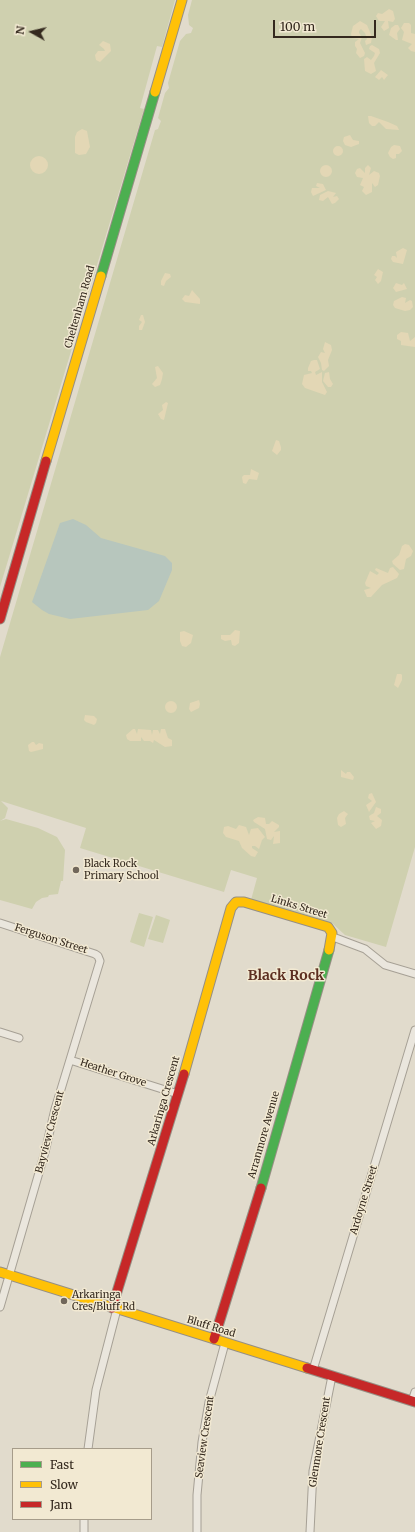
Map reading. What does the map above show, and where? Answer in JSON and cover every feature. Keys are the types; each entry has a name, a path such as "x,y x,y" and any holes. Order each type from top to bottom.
{"street":[{"name":"Cheltenham Road","path":"0,619 182,0"},
{"name":"Links Street","path":"236,902 244,902 323,925 331,930 332,940"},
{"name":"Arkaringa Crescent","path":"88,1448 96,1390 115,1308 231,908 236,902"},
{"name":"Ferguson Street","path":"0,923 95,954 100,958"},
{"path":"332,940 365,949 385,965 415,974"},
{"name":"Arranmore Avenue","path":"214,1340 272,1151 332,940"},
{"name":"Bayview Crescent","path":"0,1307 4,1274 100,958"},
{"name":"Ardoyne Street","path":"313,1370 415,1030"},
{"path":"0,1032 19,1038"},
{"name":"Heather Grove","path":"70,1060 178,1094"},
{"name":"Bluff Road","path":"4,1274 414,1402"},
{"name":"Seaview Crescent","path":"197,1532 198,1490 202,1442 210,1395 225,1343"},
{"name":"Glenmore Crescent","path":"310,1532 313,1471 332,1376"},
{"path":"414,1402 415,1392"},
{"path":"84,1520 84,1532"}],"green space":[{"path":"0,0 175,0 162,47 157,46 140,108 144,109 0,587"},
{"path":"192,0 415,0 415,847 386,947 345,935 332,923 251,900 257,878 231,870 224,892 80,848 86,828 1,801 8,808 5,818 0,821 0,657 155,130 158,129 161,121 158,118 165,93 169,88 168,83 180,41 186,34 191,33 193,28 189,25 188,15"},
{"path":"6,819 38,828 57,837 65,850 63,881 61,881 58,894 49,895 48,897 42,898 36,902 32,909 0,900 0,821"},
{"path":"139,913 153,917 144,947 130,942"},
{"path":"156,915 170,920 163,943 148,939"}],"sand":[{"path":"389,9 393,11 395,19 393,22 388,21 389,28 384,31 381,27 385,21 379,21 376,16 378,13 382,14"},
{"path":"360,21 367,25 372,37 371,43 366,45 365,41 367,39 365,33 361,29 359,31 362,37 360,43 365,53 364,56 360,58 356,53 357,49 355,46 355,42 359,39 352,38 351,34 353,26"},
{"path":"404,23 409,23 411,25 411,33 415,34 415,52 408,48 412,44 402,40 404,32 401,28"},
{"path":"398,25 400,29 397,33 398,40 389,35 391,28"},
{"path":"103,41 110,44 111,51 100,62 96,60 95,55 98,51 105,51 99,45"},
{"path":"372,45 379,49 380,53 374,63 376,71 371,74 365,71 364,59 367,57 371,60 374,56 375,53 369,49"},
{"path":"381,70 388,75 384,80 382,77 379,80 375,77"},
{"path":"368,116 397,126 399,130 386,129 379,122 375,126 372,126 369,123"},
{"path":"82,129 87,131 90,147 86,154 79,155 75,153 75,137 77,132"},
{"path":"350,135 353,140 359,141 359,144 351,147 345,145 343,141 344,137"},
{"path":"394,145 400,146 402,151 399,154 396,154 396,158 393,159 388,153"},
{"path":"336,146 340,146 343,151 340,156 336,156 333,153 333,149"},
{"path":"39,156 45,159 48,165 45,171 39,174 33,171 30,165 33,159"},
{"path":"326,165 330,167 332,171 330,175 326,177 322,175 320,171 322,167"},
{"path":"368,165 371,168 369,175 374,171 379,173 380,176 378,185 375,187 372,183 372,192 366,195 362,191 364,187 360,185 363,178 357,177 355,173 357,169 360,168 365,173 365,168"},
{"path":"317,183 323,184 326,190 313,196 311,192 312,188 320,188 316,186"},
{"path":"328,191 336,193 333,197 337,196 339,199 335,203 332,204 328,197 323,201 319,200 320,195"},
{"path":"403,248 407,250 403,264 393,262 391,259 392,256 397,258 396,252"},
{"path":"378,269 383,272 381,281 378,284 375,280 377,277 374,275"},
{"path":"165,273 170,274 171,277 166,281 164,286 161,285 161,281"},
{"path":"396,283 402,285 404,283 407,289 396,292 393,288"},
{"path":"192,290 200,299 200,304 185,302 182,299 185,295 189,296"},
{"path":"402,297 406,298 405,303 410,300 412,301 413,307 410,310 405,311 395,308 393,305 394,301"},
{"path":"141,315 143,315 145,322 142,330 139,330 139,326 142,322 139,320"},
{"path":"401,332 408,333 410,341 415,337 415,347 401,345 401,341 397,339 397,335"},
{"path":"325,342 331,345 332,350 328,360 329,366 324,371 322,370 318,357 321,352 325,353 323,349"},
{"path":"317,360 320,369 315,372 316,375 322,372 322,382 327,392 325,395 305,388 302,384 304,375 312,373 311,371 308,371 308,368 311,361"},
{"path":"158,366 163,373 160,385 155,387 152,384 157,378 155,367"},
{"path":"329,372 330,379 333,384 331,387 328,387 323,381 325,373"},
{"path":"166,402 168,403 164,420 161,419 158,414 163,410 162,405"},
{"path":"276,440 279,441 281,447 281,450 277,455 272,451"},
{"path":"251,469 259,473 257,480 249,479 246,484 243,483 242,477 244,475 250,475"},
{"path":"405,544 409,545 413,551 411,556 406,559 404,569 400,570 393,564 392,561 399,555 402,546"},
{"path":"393,567 399,574 397,578 382,585 371,597 367,597 364,590 371,588 366,586 365,583 370,571 377,575 379,573 375,570 376,568 388,573 390,568"},
{"path":"235,630 240,631 239,643 235,646 232,645 231,640 225,641 221,639 221,635 230,635"},
{"path":"184,631 193,635 191,643 186,647 182,646 180,641 180,632"},
{"path":"397,674 402,675 402,680 398,688 394,685"},
{"path":"199,700 199,708 191,712 189,709 190,703"},
{"path":"169,701 173,701 177,707 173,713 169,713 165,709 165,705"},
{"path":"85,715 94,716 97,719 96,723 94,725 86,722 84,720"},
{"path":"135,729 137,734 138,729 151,730 152,735 153,730 158,730 160,734 161,729 165,729 168,738 172,740 172,746 165,747 154,740 153,743 150,741 144,741 141,737 141,741 130,741 127,739 126,735"},
{"path":"32,742 36,745 39,743 43,744 43,749 31,752 29,751 28,745"},
{"path":"341,770 346,774 347,772 350,772 354,777 353,780 341,777"},
{"path":"372,793 376,802 369,812 366,805 372,801 368,798 369,794"},
{"path":"376,807 381,809 381,813 377,816 382,820 381,826 376,829 371,823 375,821 370,820 369,816 374,813"},
{"path":"344,811 348,814 345,818 346,824 341,827 338,825 337,818 339,814"},
{"path":"258,817 265,818 266,824 269,824 272,821 279,825 274,832 280,831 280,843 273,844 274,836 271,840 267,839 265,829 253,820"},
{"path":"239,825 246,827 249,835 251,829 258,828 265,837 262,840 259,849 252,846 252,848 258,852 255,857 251,856 242,848 239,841 226,837 223,833 224,827 228,826 236,829"}],"shaded area":[{"path":"73,519 86,525 101,538 165,556 172,563 172,570 159,601 148,610 70,619 49,614 32,602 60,523"}],"traffic: fast":[{"path":"101,276 155,92"},
{"path":"261,1188 329,950"}],"traffic: slow":[{"path":"155,92 182,0"},
{"path":"46,461 101,276"},
{"path":"184,1074 231,908 236,902 244,902 328,927 332,933 329,950"},
{"path":"0,1272 307,1368"}],"traffic: jam":[{"path":"0,619 46,461"},
{"path":"112,1308 184,1074"},
{"path":"214,1339 261,1188"},
{"path":"307,1368 415,1402"}],"place":[{"name":"Black Rock Primary School","path":"76,870"},
{"name":"Arkaringa Cres/Bluff Rd","path":"64,1301"}],"district":[{"name":"Black Rock","path":"286,976"}]}
